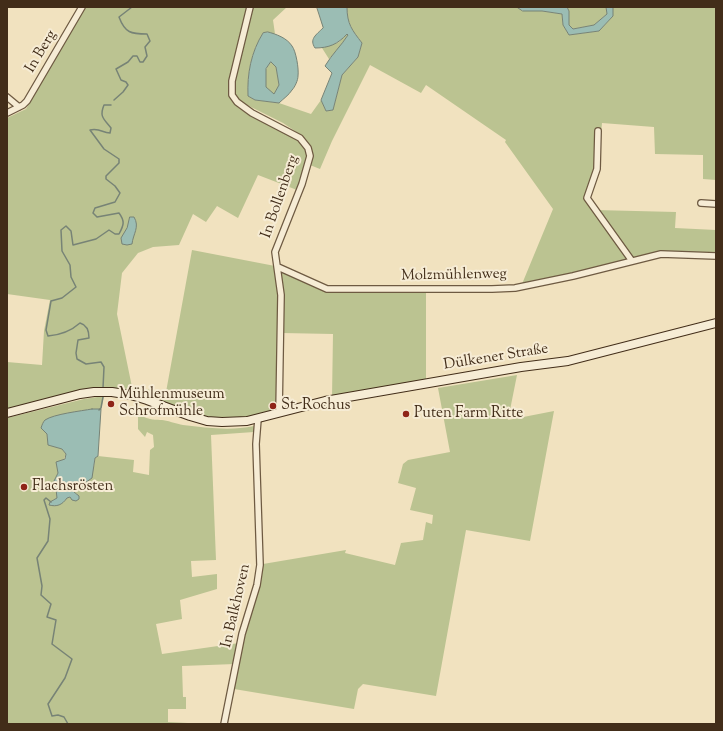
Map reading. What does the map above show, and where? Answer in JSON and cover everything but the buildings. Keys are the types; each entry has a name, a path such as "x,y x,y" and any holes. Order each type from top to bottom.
{"main road":[{"name":"Dülkener Straße","path":"7,413 80,394 112,392 131,395 190,416 214,422 234,422 258,419 325,401 521,367 568,361 716,323"}],"street":[{"name":"In Berg","path":"7,113 27,101 82,7"},
{"name":"In Bollenberg","path":"250,7 232,82 232,95 237,102 252,113 297,136 308,148 310,156 302,184 275,252 281,295 279,413"},
{"path":"7,97 19,107"},
{"path":"598,131 597,169 587,198 632,261"},
{"path":"702,204 716,204"},
{"name":"Molzmühlenweg","path":"278,267 327,288 338,290 492,289 522,286 573,276 661,254 716,256"},
{"name":"In Balkhoven","path":"224,724 242,634 257,585 260,565 256,444 258,419"}],"green space":[{"path":"85,7 248,7 228,86 230,96 236,105 246,113 284,131 296,138 304,146 308,159 303,177 297,190 258,175 238,218 217,206 206,222 193,214 179,245 153,247 138,253 122,273 117,314 132,387 166,392 192,250 275,266 279,295 276,406 274,410 248,419 215,420 114,389 7,410 7,362 42,365 44,331 50,300 7,294 7,118 26,109"},
{"path":"252,7 287,7 273,20 275,34 268,32 263,33 255,48 249,71 248,96 255,100 279,103 311,114 321,100 326,111 333,110 342,75 358,57 362,43 351,26 348,18 347,7 517,7 523,11 542,11 562,14 563,25 569,35 599,31 613,16 613,7 716,7 716,180 703,179 703,155 655,154 654,127 602,123 598,167 588,198 595,210 676,212 675,228 716,230 716,254 661,253 548,280 522,284 553,209 505,142 506,140 426,85 421,93 370,65 332,141 320,169 310,165 312,156 309,146 301,135 283,123 239,101 234,94 233,86"},
{"path":"567,7 606,7 607,14 594,25 573,29 569,25 569,11"},
{"path":"347,34 349,34 329,59 322,48 339,42"},
{"path":"271,62 276,67 279,85 274,95 266,87 266,69"},
{"path":"283,271 327,290 373,293 426,293 426,379 332,397 333,334 282,333 281,273"},
{"path":"517,375 508,420 554,411 530,541 466,530 436,696 363,684 358,689 354,709 234,689 244,636 263,564 346,550 345,553 395,565 401,543 423,540 426,522 432,524 433,515 410,510 416,488 398,483 403,464 408,460 450,452 438,388"},
{"path":"104,396 101,409 92,409 60,415 47,434 49,445 62,449 66,454 53,483 58,498 53,500 70,497 77,494 73,489 82,485 94,466 95,458 98,456 134,460 133,472 149,475 150,450 154,447 153,435 147,432 145,437 138,429 138,415 143,412 146,414 144,417 153,420 164,420 183,425 228,429 254,426 254,432 211,435 216,560 191,561 192,577 217,574 217,589 180,600 182,619 156,624 162,654 239,643 235,664 182,666 183,697 186,697 186,709 168,709 168,722 208,724 7,724 7,418 84,399"}],"water":[{"path":"317,7 347,7 348,18 351,26 362,43 358,57 342,75 333,110 326,111 321,100 332,73 325,66 348,35 347,34 333,45 315,48 313,45 313,40 323,28"},
{"path":"517,7 567,7 569,11 569,25 573,29 594,25 607,14 606,7 613,7 613,16 599,31 569,35 563,25 562,14 542,11 523,11"},
{"path":"268,32 278,35 290,43 296,56 298,65 297,81 291,92 279,103 255,100 248,96 248,80 251,63 255,48 263,33","holes":["271,62 276,67 279,85 274,94 266,87 266,69"]},
{"path":"130,217 134,217 136,221 136,230 132,244 122,244 121,238 127,228"},
{"path":"92,409 101,409 98,456 95,458 92,478 73,489 79,496 79,499 76,501 72,500 70,497 59,505 49,505 50,502 57,498 56,489 53,483 58,473 56,462 65,459 66,454 62,449 48,445 47,434 41,428 45,420 49,418"}],"waterway":[{"path":"114,100 128,85 126,82 121,80 116,69 128,62 133,56 137,56 140,62 143,62 147,56 145,47 150,41 147,34 129,32 121,22 119,17 132,7"},
{"path":"103,388 104,367 101,362 86,364 77,359 76,353 78,340 89,338 86,327 80,323 65,332 48,336 46,330 51,301 62,298 76,287 71,277 70,265 62,251 61,230 66,226 71,231 73,245 96,239 109,230 115,234 119,234 123,226 123,221 119,213 97,217 93,213 95,208 115,202 120,193 115,186 106,179 106,176 119,163 119,159 104,149 90,130 110,133 111,128 104,120 102,112 104,105 111,105"},
{"path":"99,410 101,408 103,397"},
{"path":"51,502 46,498 44,500 50,519 48,541 37,558 42,586 41,595 51,604 47,617 56,620 52,644 72,659 65,678 48,704 52,716 58,715 64,717 68,724"}],"place":[{"name":"Mühlenmuseum Schrofmühle","path":"111,404"},
{"name":"St. Rochus","path":"273,406"},
{"name":"Puten Farm Ritte","path":"406,414"},
{"name":"Flachsrösten","path":"24,487"}]}
